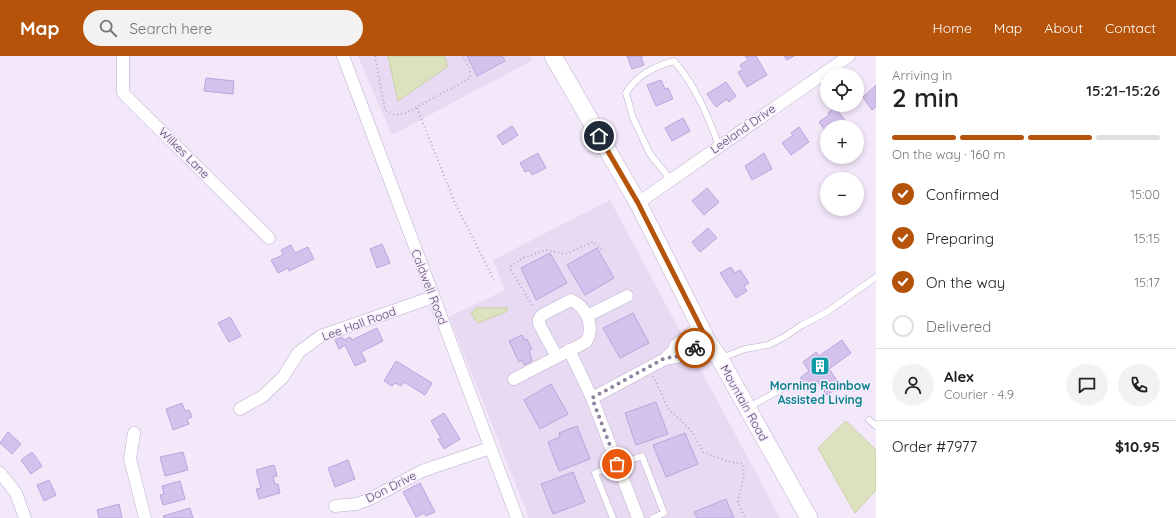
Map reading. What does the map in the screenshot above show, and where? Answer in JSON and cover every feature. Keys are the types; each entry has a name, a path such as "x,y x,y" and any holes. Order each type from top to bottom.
{"main road":[{"name":"Mountain Road","path":"553,56 638,203 708,342 720,358 809,518"}],"street":[{"name":"Wilkes Lane","path":"123,56 124,92 269,238"},
{"name":"Caldwell Road","path":"343,56 517,518"},
{"name":"Leeland Drive","path":"638,203 849,56"},
{"path":"587,316 627,296"},
{"name":"Lee Hall Road","path":"240,409 263,396 283,377 299,352 322,336 433,297"},
{"path":"514,379 557,357 569,350 586,342 591,335 592,328 581,307 572,300 542,315 539,319 539,324 557,357"},
{"path":"592,398 665,358 675,349 675,346 700,326"},
{"path":"665,358 682,356 698,346 708,342"},
{"path":"569,350 592,398 638,518"},
{"path":"134,433 130,459 145,518"},
{"name":"Don Drive","path":"335,506 356,504 370,499 422,471 490,448"},
{"path":"0,474 16,493 25,518"}],"lane":[{"path":"671,180 650,154 633,118 626,93 631,84 658,65 674,61 692,87 710,121 719,146"},
{"path":"720,358 745,349 768,345 784,337 839,304 876,277"},
{"path":"748,408 789,385"},
{"path":"869,420 876,426"},
{"path":"613,518 595,473 642,456 664,513 653,518"}],"path":[{"path":"375,56 385,110 395,115 406,113 417,108 470,78 470,69 463,56"},
{"path":"417,108 454,203 494,280"},
{"path":"532,305 511,270 511,266 523,258 546,250 566,254 593,242 604,252"},
{"path":"652,374 669,410 682,420 692,432 702,452 726,461 743,464 744,475 738,502 745,518"}],"shaded area":[{"path":"358,56 530,56 533,60 392,135"},
{"path":"388,56 443,56 446,59 447,67 398,101"},
{"path":"610,200 780,518 529,518 449,317 505,290 493,260"},
{"path":"476,308 508,308 506,312 478,323 471,314"},
{"path":"846,421 876,450 876,490 855,513 818,448"}],"building":[{"path":"467,56 502,56 505,61 477,76"},
{"path":"627,56 643,56 641,57 644,65 632,69"},
{"path":"745,56 756,56 767,75 747,87 738,72 743,70 740,65 748,60"},
{"path":"784,56 794,56 787,60"},
{"path":"206,78 234,81 233,94 204,91"},
{"path":"661,80 665,89 668,88 673,99 656,106 647,85"},
{"path":"726,82 736,96 729,102 727,99 716,107 707,94"},
{"path":"876,85 876,107 872,110 864,96"},
{"path":"839,112 845,120 822,120 829,115 828,113"},
{"path":"683,118 690,131 672,141 665,128"},
{"path":"512,126 518,135 503,145 497,136"},
{"path":"799,127 809,142 791,155 782,143 793,135 791,133"},
{"path":"538,153 546,168 532,175 529,170 525,172 520,163"},
{"path":"764,153 772,169 752,180 745,166"},
{"path":"707,188 719,202 704,215 692,201"},
{"path":"708,228 717,238 700,252 692,242"},
{"path":"382,244 390,263 377,268 370,249"},
{"path":"291,245 295,253 308,247 314,259 289,271 288,268 278,273 271,260 283,255 281,250"},
{"path":"597,248 614,278 585,295 567,265"},
{"path":"550,253 567,283 536,300 521,268"},
{"path":"731,267 735,273 740,270 749,283 744,286 747,291 736,298 720,273"},
{"path":"633,313 649,343 620,358 603,328"},
{"path":"230,317 241,336 229,342 218,323"},
{"path":"377,328 383,341 361,352 366,361 355,366 345,345 339,349 335,340 342,337 344,340 350,337 352,340"},
{"path":"522,335 525,340 527,339 532,349 529,350 532,361 524,365 522,360 519,362 509,341"},
{"name":"Morning Rainbow Assisted Living","path":"842,340 851,353 829,369 841,386 827,395 817,381 808,388 807,386 804,388 799,382 802,380 800,378 809,371 803,362 816,352 819,356"},
{"path":"396,361 432,383 425,395 404,382 401,386 395,383 392,386 384,381"},
{"path":"551,384 568,414 540,429 524,400"},
{"path":"656,402 668,434 636,445 625,413"},
{"path":"182,403 185,411 189,410 192,417 187,419 189,424 173,430 166,409"},
{"path":"444,413 460,439 444,449 438,439 441,438 431,421"},
{"path":"577,426 590,459 559,471 548,442 560,437 559,433"},
{"path":"8,432 21,444 12,454 0,443"},
{"path":"685,433 698,464 666,477 653,445"},
{"path":"32,452 42,466 31,474 21,460"},
{"path":"183,452 188,470 165,476 160,457"},
{"path":"348,460 355,479 335,487 328,468"},
{"path":"274,465 277,476 273,477 275,484 278,484 280,493 259,499 256,489 261,488 256,470"},
{"path":"573,472 585,502 553,514 541,484"},
{"path":"49,480 56,495 44,501 37,485"},
{"path":"180,481 185,499 163,505 160,495 164,494 162,486"},
{"path":"420,483 435,512 426,516 424,513 416,517 403,492"},
{"path":"726,499 734,518 697,518 694,512"},
{"path":"119,504 122,518 99,518 97,510"},
{"path":"190,508 193,518 164,518 163,516"}],"way so far":[{"path":"617,464 592,398 665,358 682,356 695,348"}],"place":[{"name":"Morning Rainbow Assisted Living","path":"820,366"}],"route":[{"path":"599,136 638,203 708,342 695,348"}]}
